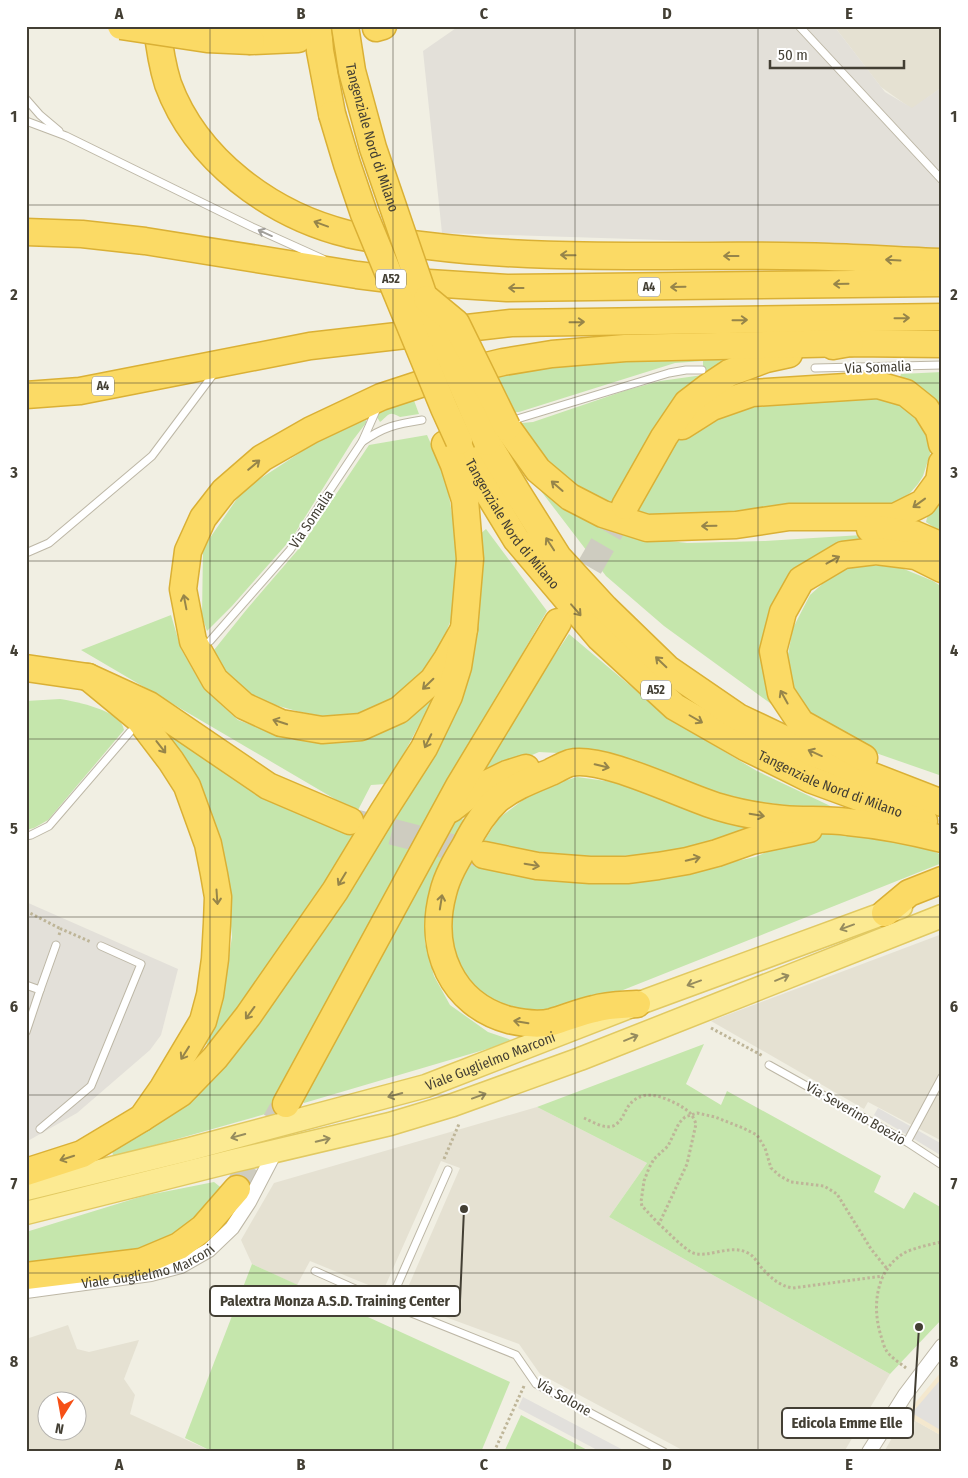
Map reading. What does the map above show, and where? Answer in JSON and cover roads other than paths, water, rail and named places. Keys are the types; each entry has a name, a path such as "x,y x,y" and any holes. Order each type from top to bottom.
{"highway":[{"path":"121,26 207,39 251,40 308,33"},
{"path":"157,26 160,53 168,84 185,118 207,148 232,173 258,194 289,211 319,224 348,233 390,242 458,250 538,254 830,257 942,262"},
{"name":"Tangenziale Nord di Milano","path":"346,26 352,71 373,148 424,297 456,323 504,429 517,492 558,557 605,608 668,669 738,716 818,755 942,803"},
{"name":"Tangenziale Nord di Milano","path":"308,33 320,51 332,114 364,214 444,408 452,442 485,488 516,539 600,638 675,707 744,747 812,780 942,828"},
{"name":"A4","path":"26,232 82,234 145,240 413,282 507,288 942,283"},
{"name":"A4","path":"26,395 80,391 310,346 511,323 942,317"},
{"path":"464,629 447,660 433,680 399,710 361,727 322,730 281,723 244,706 215,680 193,640 183,589 188,551 203,518 224,491 262,458 311,430 381,397 445,376 503,362 552,354 625,348 850,343 942,344"},
{"path":"625,506 664,437 687,403 708,387 730,374 766,359 850,343"},
{"path":"664,437 712,408 752,393 878,385 906,393 926,409 939,430 942,444"},
{"path":"504,429 538,470 570,497 603,514 647,528 736,526 795,530 879,529 914,534 942,546"},
{"path":"26,1172 82,1154 142,1118 181,1093 215,1058 248,1016 335,891 424,748 449,696 458,667 464,629 470,559 465,500 454,465 452,442"},
{"path":"736,526 789,517 895,517 923,503 939,481 942,463"},
{"path":"942,569 916,556 876,551 843,555 801,580 783,612 773,651 781,693 801,723 859,756 942,793"},
{"path":"286,1104 459,786 558,622"},
{"path":"28,670 88,677 149,705 268,786 350,821"},
{"path":"88,677 139,719 171,761 187,786 208,844 218,896 215,959 210,995 203,1021 163,1088 142,1118"},
{"path":"571,763 514,788 496,802 472,833 448,878 442,894 438,934 442,954 453,981 468,997 493,1014 510,1020 528,1023 550,1023 596,1008 637,1004"},
{"path":"445,814 478,788 507,774 526,768 588,763 633,775 696,799 739,812 781,819 847,821 907,830 942,839"},
{"path":"484,855 537,866 590,870 627,870 687,861 751,842 847,821"},
{"path":"885,913 909,894 942,880"},
{"path":"26,1276 141,1262 179,1246 203,1228 238,1189"}],"main road":[{"name":"Viale Guglielmo Marconi","path":"26,1189 190,1149 426,1086 637,1004 942,892"},
{"name":"Viale Guglielmo Marconi","path":"26,1214 224,1163 390,1124 453,1105 580,1059 942,916"}],"street":[{"name":"Viale Guglielmo Marconi","path":"26,1291 151,1274 181,1266 209,1250 232,1228 249,1202 276,1152"},
{"path":"869,1452 918,1377 942,1346"}],"lane":[{"path":"799,26 942,180"},
{"path":"26,99 40,115 66,136"},
{"path":"26,121 66,136 327,260"},
{"path":"26,553 48,543 152,456 222,363"},
{"name":"Via Somalia","path":"815,368 942,365"},
{"path":"504,429 669,373 702,370"},
{"path":"362,442 381,397"},
{"name":"Via Somalia","path":"210,641 290,550 362,442 377,432 397,424 422,420"},
{"path":"26,836 49,826 130,732"},
{"path":"26,1032 56,945"},
{"path":"40,1129 92,1086 141,964 101,946"},
{"path":"26,985 40,990"},
{"name":"Via Severino Boezio","path":"769,1065 907,1142 942,1165"},
{"path":"907,1142 942,1077"},
{"path":"388,1304 446,1173"},
{"name":"Via Solone","path":"314,1271 388,1304 516,1355 536,1384 664,1452"}],"tunnel":[{"path":"570,601 625,506"},
{"path":"354,822 483,855"},
{"path":"237,1189 282,1109"}],"place":[{"name":"Palextra Monza A.S.D. Training Center","path":"464,1209"},
{"name":"Edicola Emme Elle","path":"919,1327"}]}
